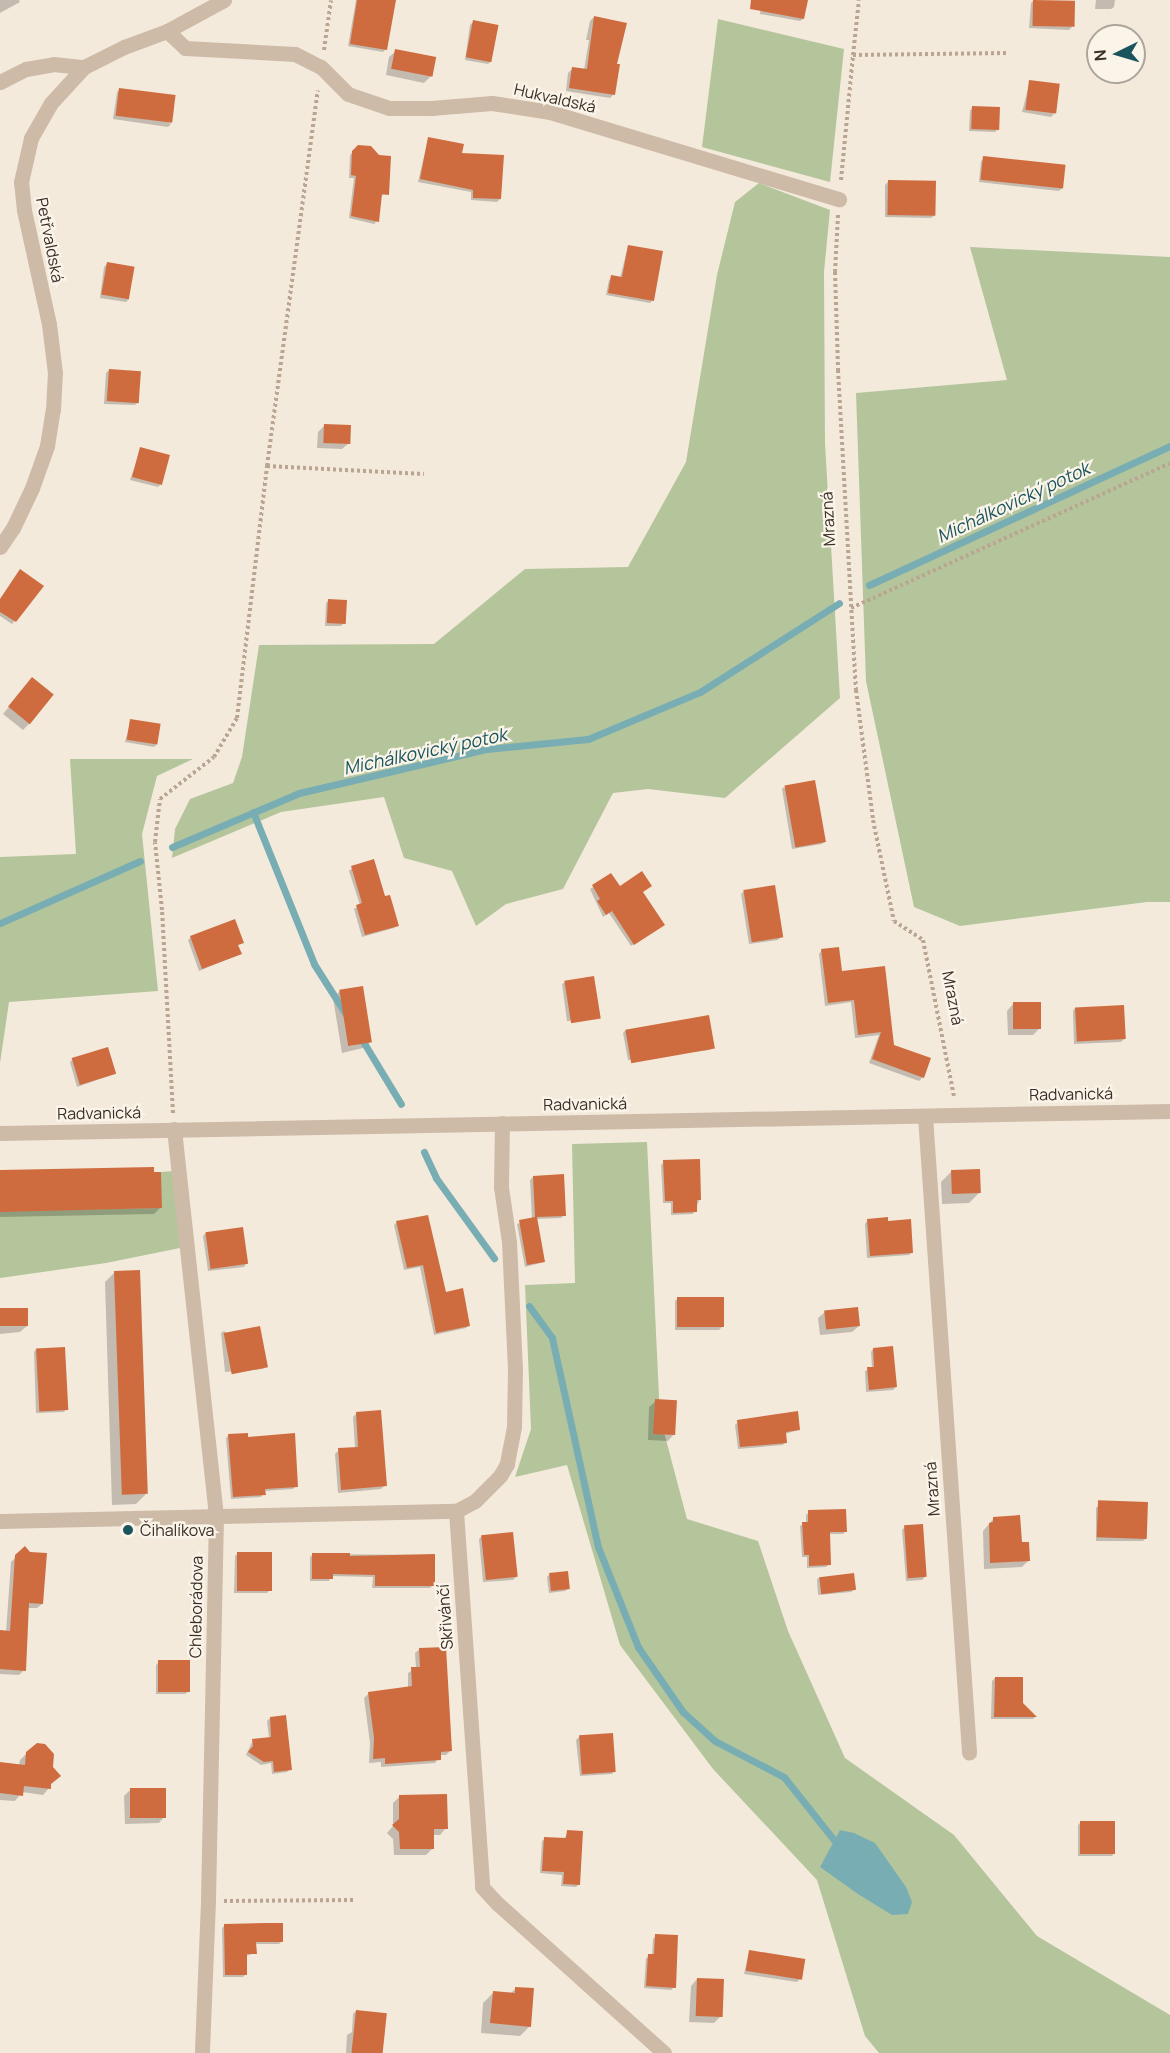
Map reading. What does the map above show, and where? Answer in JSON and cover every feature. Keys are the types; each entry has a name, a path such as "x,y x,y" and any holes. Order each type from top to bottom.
{"street":[{"name":"Petřvaldská","path":"0,547 13,528 32,488 47,446 53,410 55,373 49,324 24,210 21,182 23,164 31,138 51,104 84,67 124,47 167,31 224,0"},
{"name":"Hukvaldská","path":"167,31 185,48 295,54 321,67 348,94 389,108 431,108 492,103 550,112 839,199"},
{"path":"0,82 26,69 53,64 84,67"},
{"name":"Radvanická","path":"0,1133 1170,1111"},
{"name":"Mrazná","path":"925,1116 969,1752"},
{"path":"0,1521 456,1511 475,1501 500,1476 507,1464 514,1427 515,1369 509,1253 501,1187 502,1123"},
{"name":"Chleborádova","path":"174,1129 216,1517 208,1901 202,2053"},
{"name":"Skřivánčí","path":"456,1511 482,1887 664,2053"}],"path":[{"path":"174,1129 162,910 155,842 160,799 214,757 237,718 267,466 331,0"},
{"name":"Mrazná","path":"859,0 839,199 836,294 856,690 873,820 894,921 923,940 958,1115"},
{"path":"853,55 1009,53"},
{"path":"851,608 1170,463"},
{"path":"267,466 424,474"},
{"path":"208,1901 354,1900"}],"green space":[{"path":"718,19 844,49 830,182 702,147"},
{"path":"759,183 830,210 824,272 825,443 840,698 725,798 648,789 613,793 563,889 506,904 476,926 452,871 404,858 384,797 281,812 172,858 175,829 190,799 233,783 242,757 259,645 434,644 525,569 628,567 686,462 717,275 735,202"},
{"path":"970,247 1170,257 1170,902 1147,902 960,926 914,907 866,681 856,393 1007,380"},
{"path":"70,759 193,759 157,776 142,834 158,991 9,1002 0,1063 0,857 76,854"},
{"path":"647,1142 660,1417 687,1519 758,1541 788,1631 845,1758 954,1835 1037,1936 1170,2015 1170,2053 879,2053 865,2036 817,1880 713,1769 620,1645 567,1465 515,1477 531,1429 525,1285 575,1283 572,1144"},
{"path":"174,1171 180,1248 106,1263 0,1278 0,1211 161,1208 161,1172"}],"water":[{"path":"840,1830 854,1833 875,1843 906,1887 912,1902 908,1914 892,1915 820,1867"}],"building":[{"path":"357,0 396,0 387,50 350,44"},
{"path":"751,0 808,0 804,19 750,9"},
{"path":"1033,0 1075,1 1075,27 1033,26"},
{"path":"594,16 627,23 617,64 620,64 615,95 569,88 572,67 587,69"},
{"path":"473,20 499,25 491,62 466,57"},
{"path":"395,49 436,57 432,77 391,69"},
{"path":"1029,80 1060,84 1056,114 1025,110"},
{"path":"119,88 176,95 172,123 116,116"},
{"path":"972,106 1000,107 999,130 971,129"},
{"path":"428,137 464,144 462,153 504,155 501,199 473,198 473,190 420,179"},
{"path":"358,145 371,146 379,155 391,156 389,195 382,194 379,222 351,216 356,176 351,175 352,151"},
{"path":"983,156 1066,165 1063,189 980,180"},
{"path":"888,180 936,181 935,216 887,215"},
{"path":"628,245 663,251 654,301 608,293 611,275 622,277"},
{"path":"107,262 135,267 129,299 101,294"},
{"path":"109,369 141,371 139,403 107,401"},
{"path":"324,424 351,425 350,444 323,443"},
{"path":"140,447 170,455 162,485 132,477"},
{"path":"20,569 44,586 16,622 0,612 0,599"},
{"path":"328,599 347,600 346,624 327,623"},
{"path":"32,677 54,695 30,724 8,707"},
{"path":"130,719 161,724 157,745 127,740"},
{"path":"815,780 826,842 795,847 784,785"},
{"path":"374,859 385,896 390,895 399,926 365,935 356,905 362,903 351,866"},
{"path":"642,871 652,886 643,892 665,925 634,945 612,911 606,915 597,901 600,899 592,885 611,873 620,886"},
{"path":"775,885 783,937 752,942 743,890"},
{"path":"235,919 244,943 238,945 242,954 202,969 190,936"},
{"path":"839,947 842,971 885,966 894,1045 931,1058 924,1078 872,1059 881,1032 858,1035 854,1000 828,1003 821,949"},
{"path":"594,976 601,1018 571,1023 564,981"},
{"path":"363,986 372,1042 348,1046 339,990"},
{"path":"1013,1002 1041,1002 1041,1029 1013,1029"},
{"path":"1124,1005 1126,1039 1077,1042 1075,1008"},
{"path":"709,1015 715,1048 631,1063 625,1030"},
{"path":"108,1047 116,1074 80,1085 72,1058"},
{"path":"700,1159 701,1200 697,1200 697,1212 673,1213 673,1201 665,1201 663,1160"},
{"path":"154,1167 154,1172 161,1172 162,1208 0,1212 0,1170"},
{"path":"980,1169 981,1193 952,1194 951,1170"},
{"path":"564,1174 566,1216 537,1217 545,1262 527,1265 519,1220 535,1217 533,1176"},
{"path":"428,1215 446,1292 463,1288 470,1326 436,1333 423,1265 407,1268 396,1221"},
{"path":"888,1217 888,1221 911,1219 913,1253 870,1256 867,1219"},
{"path":"243,1227 248,1264 211,1269 205,1232"},
{"path":"140,1270 148,1494 122,1495 114,1271"},
{"path":"677,1297 724,1297 724,1327 677,1327"},
{"path":"858,1307 860,1326 826,1329 824,1311"},
{"path":"0,1308 28,1308 28,1326 0,1326"},
{"path":"260,1326 268,1367 232,1374 224,1333"},
{"path":"893,1346 897,1387 869,1390 867,1367 874,1367 873,1348"},
{"path":"65,1347 68,1410 39,1411 36,1349"},
{"path":"655,1399 677,1400 675,1435 653,1434"},
{"path":"381,1410 387,1486 341,1490 338,1448 358,1447 356,1412"},
{"path":"798,1411 800,1430 786,1432 787,1443 740,1447 737,1420"},
{"path":"248,1433 248,1437 295,1433 298,1487 265,1489 266,1495 233,1497 228,1434"},
{"path":"1098,1500 1148,1502 1147,1539 1097,1537"},
{"path":"846,1509 847,1532 830,1532 831,1565 809,1566 809,1555 804,1555 802,1522 808,1522 808,1510"},
{"path":"1020,1515 1022,1542 1029,1542 1030,1561 990,1563 989,1523 993,1522 993,1517"},
{"path":"923,1524 927,1577 908,1578 904,1525"},
{"path":"513,1532 518,1577 486,1580 481,1535"},
{"path":"25,1546 30,1552 47,1553 43,1604 29,1603 26,1671 0,1669 0,1630 10,1631 15,1555"},
{"path":"237,1552 272,1552 272,1591 237,1591"},
{"path":"312,1553 350,1553 350,1556 435,1554 435,1586 375,1586 375,1575 333,1574 333,1579 312,1579"},
{"path":"568,1571 570,1589 551,1591 549,1573"},
{"path":"854,1573 856,1590 821,1594 819,1577"},
{"path":"446,1647 452,1751 441,1752 441,1760 385,1764 385,1758 373,1759 374,1738 368,1692 412,1686 411,1667 420,1667 419,1648"},
{"path":"158,1660 190,1660 190,1692 158,1692"},
{"path":"995,1677 1023,1677 1023,1703 1037,1717 994,1717"},
{"path":"286,1715 292,1770 274,1772 273,1761 264,1762 248,1752 253,1746 252,1739 271,1737 270,1717"},
{"path":"613,1733 616,1772 582,1774 579,1735"},
{"path":"37,1743 45,1744 54,1754 53,1767 61,1776 51,1784 51,1789 24,1786 23,1796 0,1793 0,1762 25,1765 26,1752"},
{"path":"130,1788 166,1788 166,1818 130,1818"},
{"path":"447,1794 448,1829 434,1829 434,1849 400,1849 399,1832 392,1825 399,1819 399,1795"},
{"path":"1080,1821 1115,1821 1115,1854 1080,1854"},
{"path":"567,1830 583,1831 580,1885 563,1884 564,1872 542,1871 544,1837 566,1838"},
{"path":"283,1923 283,1942 256,1942 257,1954 247,1954 247,1975 225,1975 224,1924"},
{"path":"655,1934 678,1935 676,1988 646,1986 648,1954 654,1954"},
{"path":"749,1950 805,1959 802,1980 746,1971"},
{"path":"697,1978 724,1979 723,2017 696,2016"},
{"path":"515,1987 534,1988 531,2027 490,2023 493,1991 515,1993"},
{"path":"356,2010 387,2013 383,2053 352,2053"}],"waterway":[{"name":"Michálkovický potok","path":"869,585 1170,446"},
{"name":"Michálkovický potok","path":"172,847 299,793 487,749 588,739 700,692 839,603"},
{"path":"253,812 314,964 347,1016"},
{"name":"Michálkovický potok","path":"0,923 140,861"},
{"path":"361,1038 401,1104"},
{"path":"424,1152 436,1178 494,1258"},
{"path":"529,1306 552,1338 598,1547 638,1647 683,1712 715,1741 784,1777 834,1840"}],"place":[{"name":"Čihalíkova","path":"128,1530"}]}
